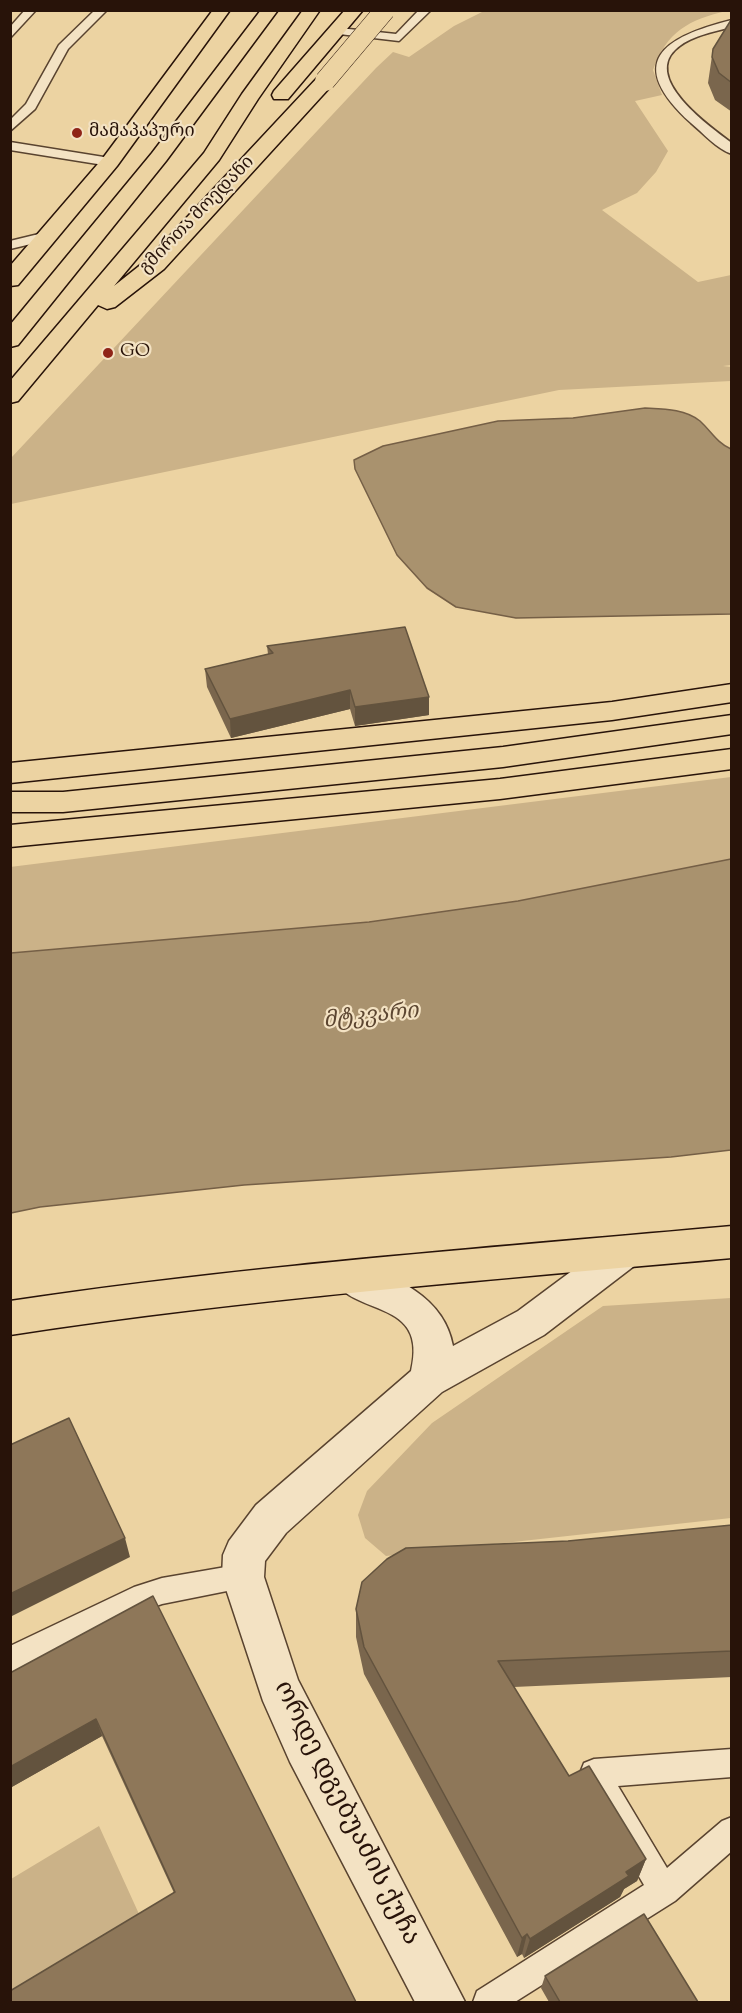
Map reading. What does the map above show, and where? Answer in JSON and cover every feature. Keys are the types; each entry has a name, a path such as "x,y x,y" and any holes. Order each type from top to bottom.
{"main road":[{"path":"10,280 110,162 222,10"},
{"path":"17,332 159,157 270,10"},
{"name":"გმირთა მოედანი","path":"73,325 212,156 249,98 312,10"},
{"name":"გმირთა მოედანი","path":"212,156 285,93 355,10"},
{"name":"გმირთა მოედანი","path":"73,325 124,291 156,264 325,81 385,10"},
{"path":"10,285 159,157"},
{"path":"17,332 110,162"},
{"path":"10,396 73,325"},
{"path":"10,772 612,711 732,693"},
{"path":"10,802 63,802 503,758 732,724"},
{"path":"10,836 489,790 732,759"},
{"path":"10,766 61,767"},
{"path":"10,1318 95,1305 351,1277 732,1242"}],"street":[{"name":"ორდე დგებუაძის ქუჩა","path":"441,2002 306,1746 278,1686 243,1577 244,1555 271,1519 428,1380 531,1323 625,1252"},
{"path":"351,1277 407,1305 426,1324 434,1346 428,1380"}],"lane":[{"path":"10,35 31,10"},
{"path":"10,127 31,106 63,47 102,10"},
{"path":"339,31 399,38 426,10"},
{"path":"732,23 703,30 672,46 664,57 661,68 662,82 682,110 732,150"},
{"path":"10,146 110,162"},
{"path":"10,245 47,236"},
{"path":"10,1661 134,1600 162,1591 243,1577"},
{"path":"664,1890 594,1773 732,1763"},
{"path":"488,2002 664,1890 732,1831"}],"shaded area":[{"path":"484,11 726,11 690,23 672,37 665,46 653,70 662,95 635,101 668,151 656,172 637,193 602,210 698,282 731,275 731,365 723,366 731,367 731,381 559,390 11,504 11,458 376,68 393,52 409,57 454,26"},
{"path":"731,777 731,859 518,901 369,922 11,953 10,867"},
{"path":"731,1298 731,1518 386,1556 365,1538 358,1515 367,1491 432,1423 603,1306"},
{"path":"99,1826 139,1914 11,1993 11,1879"}],"water":[{"path":"645,408 674,410 688,414 700,421 731,449 731,614 516,618 456,607 427,588 397,555 355,469 354,460 383,446 498,421 573,418"},
{"name":"მტკვარი","path":"731,859 731,1150 671,1157 244,1185 40,1207 11,1213 11,953 369,922 518,901"}],"building":[{"path":"731,20 732,83 719,73 712,57 713,49"},
{"path":"405,627 429,697 355,707 350,690 230,719 205,669 273,653 267,646"},
{"path":"69,1418 125,1538 10,1594 10,1445"},
{"path":"732,1525 732,1651 498,1661 569,1776 589,1766 646,1859 626,1872 629,1876 530,1939 527,1934 522,1938 364,1647 356,1609 362,1582 387,1559 406,1548 568,1541"},
{"path":"153,1596 356,2002 10,2002 10,1991 175,1892 96,1719 10,1767 10,1673"},
{"path":"644,1914 698,2002 560,2002 545,1976"}],"place":[{"name":"მამაპაპური","path":"77,133"},
{"name":"GO","path":"108,353"}]}
